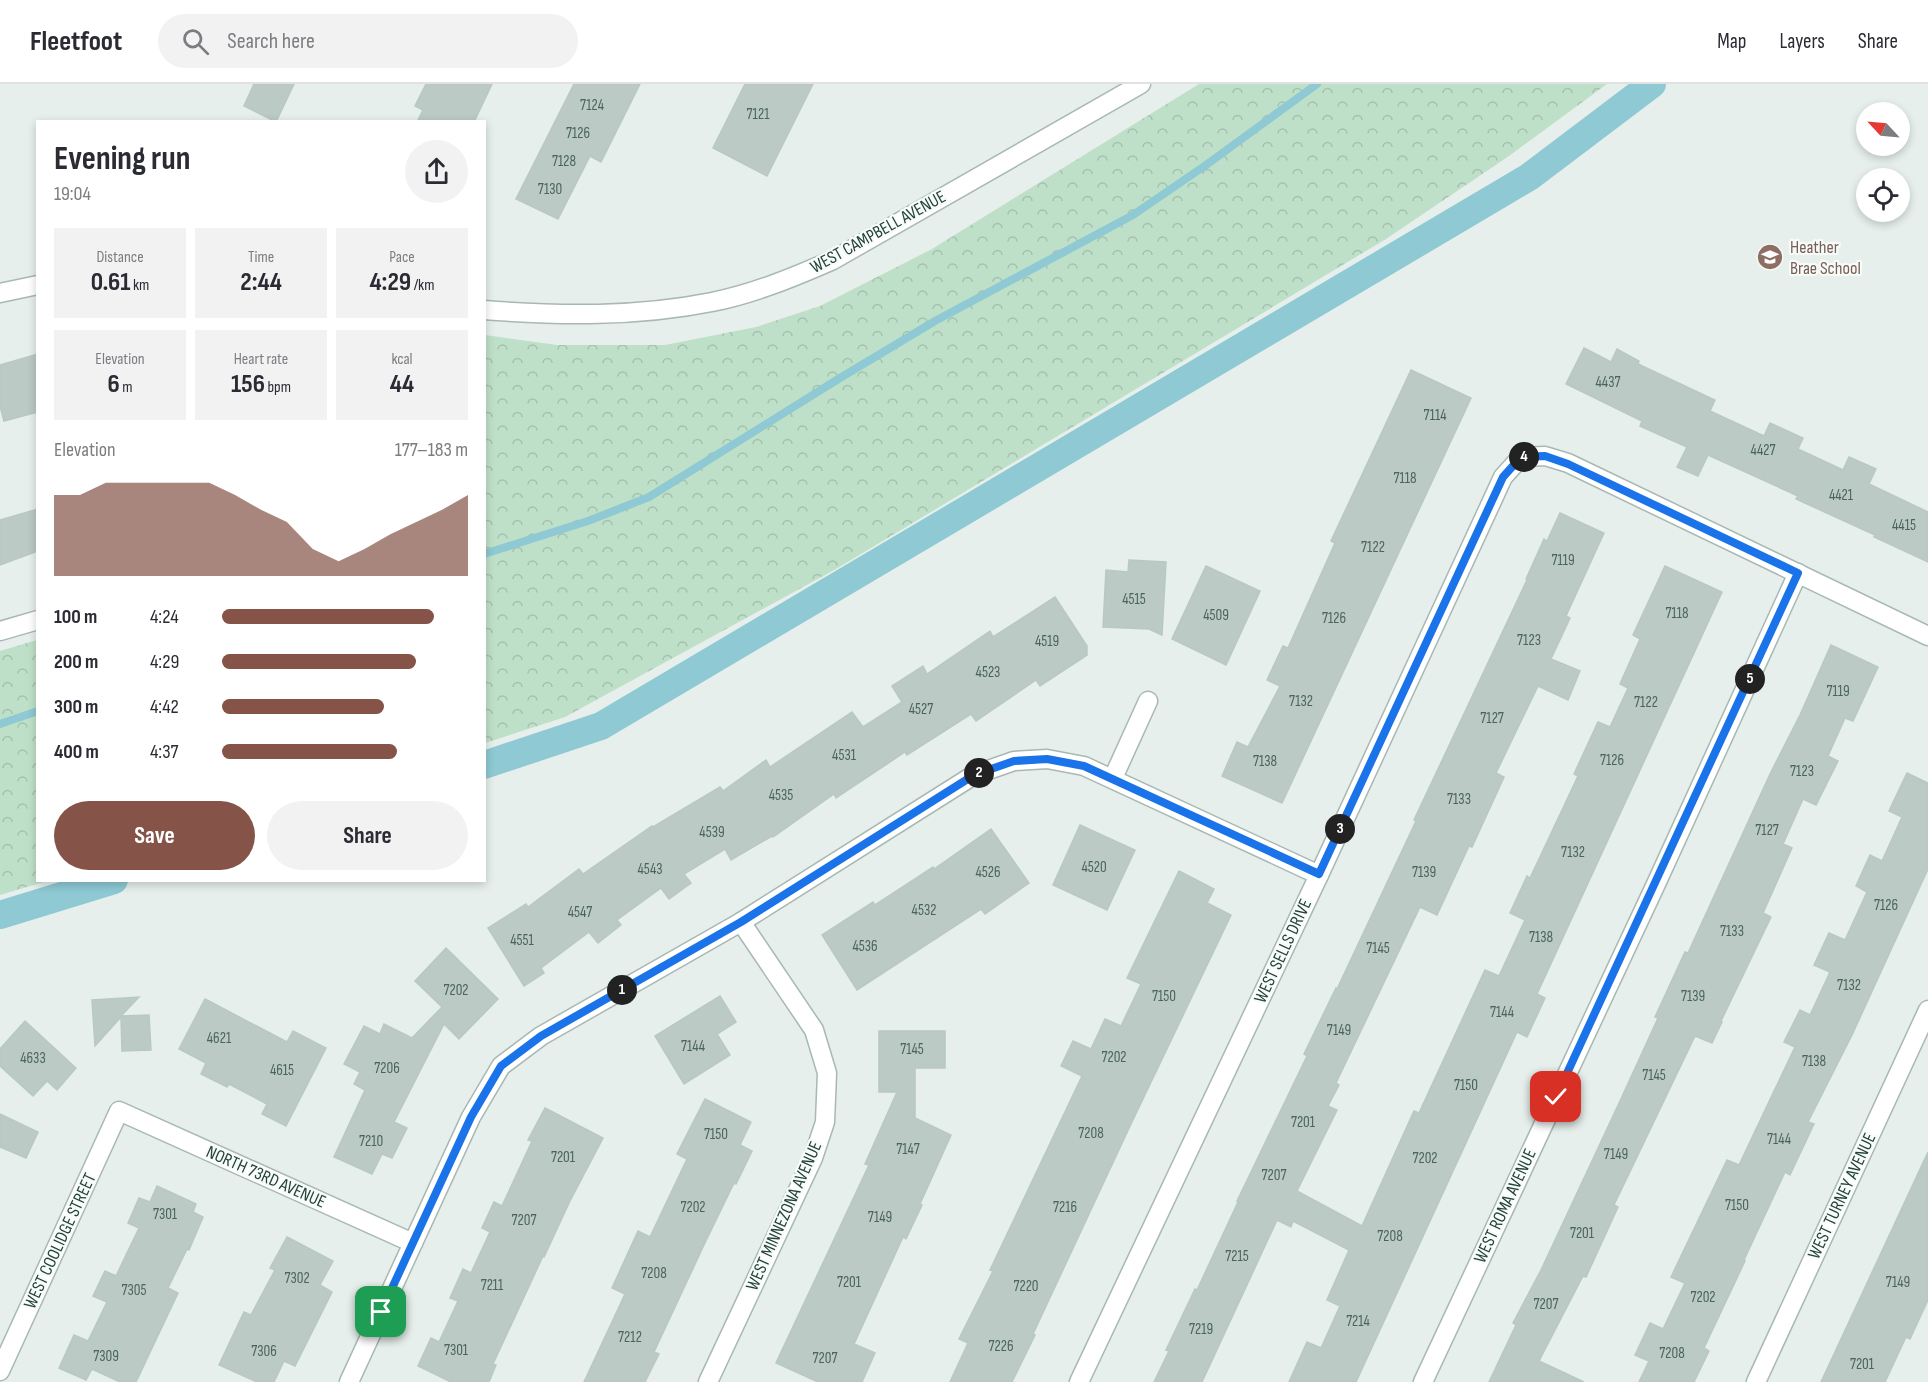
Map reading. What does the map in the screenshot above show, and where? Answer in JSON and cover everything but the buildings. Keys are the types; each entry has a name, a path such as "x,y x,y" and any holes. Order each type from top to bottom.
{"street":[{"name":"WEST CAMPBELL AVENUE","path":"486,310 536,314 604,314 665,310 714,302 800,275 832,260 1141,84"},
{"path":"0,293 36,285"},
{"name":"WEST SELLS DRIVE","path":"1079,1382 1319,874 1503,477 1521,457 1545,456 1568,464 1798,573"},
{"path":"1798,573 1928,636"},
{"name":"WEST ROMA AVENUE","path":"1423,1382 1656,884 1798,573"},
{"path":"0,631 36,621"},
{"path":"1113,778 1148,701"},
{"path":"349,1382 471,1117 501,1066 541,1036 741,922 974,775 1014,761 1047,759 1084,766 1319,874"},
{"name":"WEST MINNEZONA AVENUE","path":"708,1382 813,1158 825,1122 827,1073 814,1030 741,922"},
{"name":"WEST TURNEY AVENUE","path":"1756,1382 1928,1010"},
{"name":"NORTH 73RD AVENUE","path":"119,1112 413,1243"},
{"name":"WEST COOLIDGE STREET","path":"0,1371 119,1112"}],"green space":[{"path":"1199,84 1607,84 1509,156 1386,239 836,569 565,717 486,743 486,335 557,345 665,345 756,327 820,306 932,249"},
{"path":"36,640 36,882 44,882 0,895 0,651"}],"waterway":[{"path":"486,553 588,521 649,497 935,321 1133,215 1317,84"},
{"path":"486,764 601,726 1529,177 1652,84"},
{"path":"0,724 36,712"},
{"path":"0,915 107,882"}],"place":[{"name":"Heather Brae School","path":"1770,257"}],"route":[{"path":"381,1312 471,1117 501,1066 541,1036 741,922 974,775 1014,761 1047,759 1084,766 1319,874 1503,477 1521,457 1545,456 1568,464 1798,573 1556,1097"}]}
